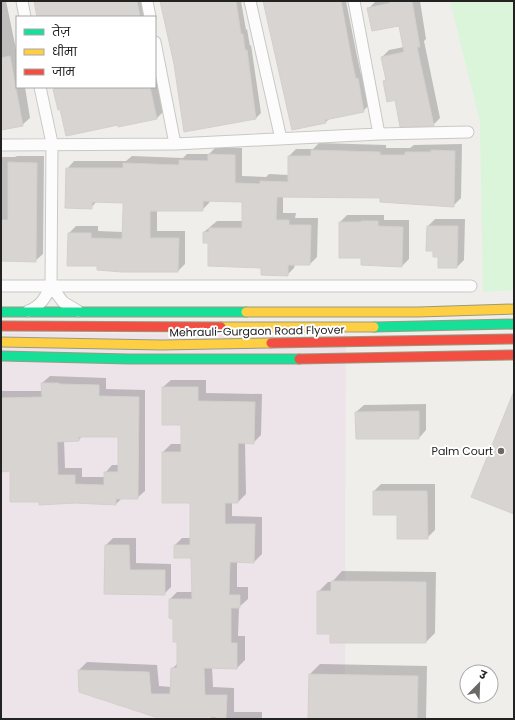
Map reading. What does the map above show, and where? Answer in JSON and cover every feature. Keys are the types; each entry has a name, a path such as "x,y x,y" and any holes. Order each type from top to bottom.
{"street":[{"path":"22,1 25,16"},
{"path":"147,1 150,16"},
{"path":"250,1 281,138"},
{"path":"354,1 379,134"},
{"path":"156,47 175,144"},
{"path":"26,312 39,305 45,298 51,286 52,144 40,88"},
{"path":"1,145 175,144 281,138 468,132"},
{"path":"1,286 471,286"},
{"path":"51,286 63,302 79,312"},
{"path":"1,312 418,312 514,309"},
{"name":"Mehrauli-Gurgaon Road Flyover","path":"1,326 299,328 514,324"},
{"name":"Mehrauli-Gurgaon Road Flyover","path":"1,342 162,345 514,339"},
{"path":"1,356 66,359 280,360 514,354"}],"shaded area":[{"path":"1,333 346,335 345,719 1,719"}],"green space":[{"path":"450,1 514,1 514,290 483,292 480,122"}],"building":[{"path":"34,1 137,1 140,16 37,16"},
{"path":"160,1 236,1 241,34 243,34 245,50 247,50 256,119 184,132 174,64"},
{"path":"263,1 341,1 352,61 356,79 358,78 364,112 325,120 326,123 292,130"},
{"path":"390,1 412,1 420,47 417,47 434,126 400,127 395,100 387,102 383,81 386,80 381,57 404,52 399,26 372,31 367,8 390,3"},
{"path":"10,56 23,126 1,130 1,58"},
{"path":"150,88 157,119 118,127 118,125 66,136 60,109 58,110 53,89"},
{"path":"311,150 380,152 380,155 405,155 405,152 431,152 431,150 455,151 454,207 380,202 380,198 277,197 276,220 289,220 289,225 311,225 310,265 288,265 288,276 261,275 261,268 208,266 208,243 203,243 203,232 209,232 209,228 242,228 242,202 203,201 203,211 150,211 150,238 179,238 178,272 122,272 97,270 97,266 67,266 68,233 91,233 91,238 122,239 123,203 92,202 92,209 65,208 66,168 123,168 123,163 179,165 179,160 208,161 208,154 235,155 235,183 260,184 260,181 288,182 288,156 311,156"},
{"path":"8,162 37,163 36,262 1,261 1,220 8,220"},
{"path":"378,221 378,226 403,227 402,267 361,265 361,258 339,258 339,222"},
{"path":"427,226 458,226 457,268 438,268 438,257 433,257 433,251 426,251"},
{"path":"41,383 99,385 99,396 139,397 138,499 116,499 116,505 75,503 39,505 39,502 10,502 10,471 1,472 1,398 42,397","holes":["79,437 118,437 118,472 104,472 104,485 75,484 75,475 58,475 57,442 79,441"]},
{"path":"162,387 198,387 198,401 255,402 254,444 238,443 238,503 225,503 225,524 255,524 254,563 230,562 229,595 240,595 240,608 231,608 231,643 237,643 237,669 204,668 205,695 227,695 226,719 216,719 216,717 155,717 79,692 78,670 149,672 151,694 170,694 171,668 177,668 177,642 173,642 173,619 169,618 169,599 192,599 191,558 174,558 174,545 190,545 190,503 162,503 162,452 181,452 181,425 162,425"},
{"name":"Palm Court","path":"514,391 514,514 471,497"},
{"path":"419,411 419,439 356,439 355,412"},
{"path":"373,491 427,491 428,539 397,539 397,515 373,515"},
{"path":"105,545 129,545 130,570 165,570 165,595 104,594"},
{"path":"331,581 426,582 426,643 330,643 330,634 317,634 317,591 331,591"},
{"path":"309,674 418,676 417,719 308,719"}],"traffic: fast":[{"path":"1,312 246,312"},
{"path":"374,327 514,324"},
{"path":"1,356 129,359 299,359"}],"traffic: slow":[{"path":"246,312 418,312 514,309"},
{"path":"221,327 374,327"},
{"path":"1,342 162,345 271,343"}],"traffic: jam":[{"path":"1,326 221,327"},
{"path":"271,343 514,339"},
{"path":"299,359 514,355"}],"place":[{"name":"Palm Court","path":"501,451"}]}
